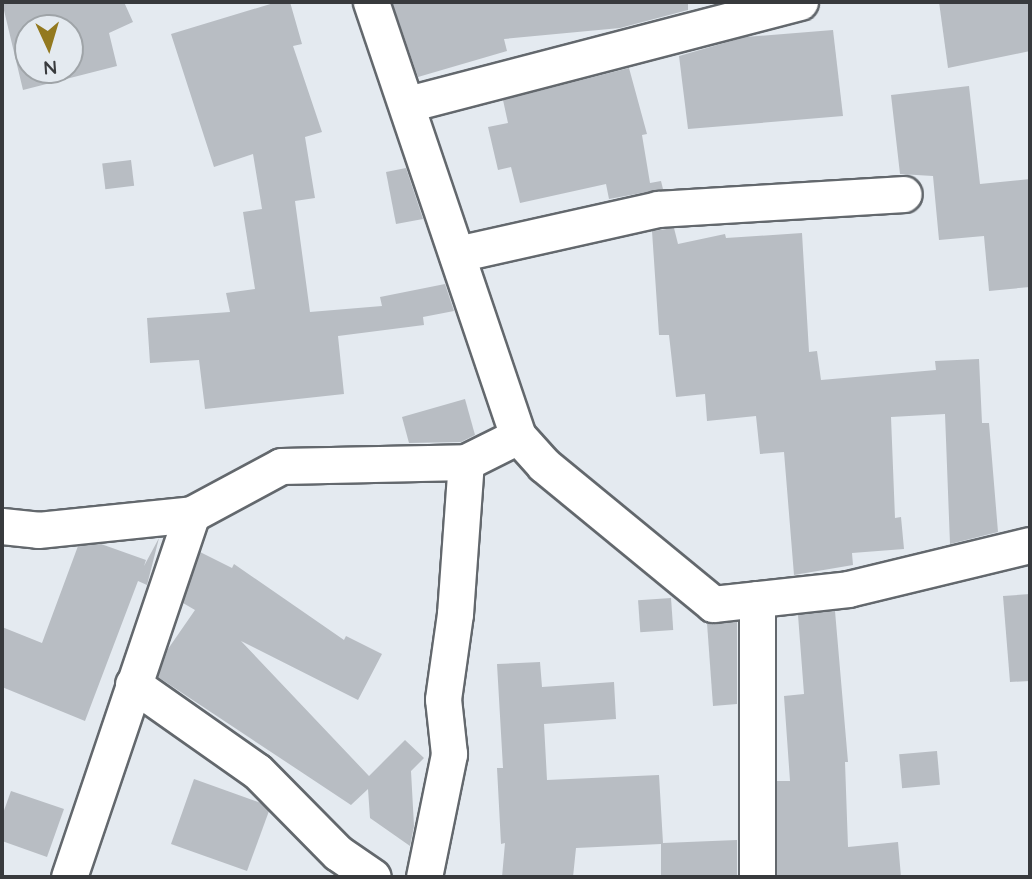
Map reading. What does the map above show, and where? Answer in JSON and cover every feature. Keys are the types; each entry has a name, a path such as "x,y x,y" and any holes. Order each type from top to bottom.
{"street":[{"path":"371,2 408,104 518,436 544,466 713,604 848,589 1030,545"},
{"path":"408,104 782,4"},
{"path":"457,254 658,209 904,194"},
{"path":"2,526 38,530 192,514 281,466 466,462 518,436"},
{"path":"424,877 449,754 443,699 455,614 466,462"},
{"path":"69,877 192,514"},
{"path":"757,599 758,877"},
{"path":"133,684 257,771 338,853 373,877"}],"building":[{"path":"2,2 124,2 133,22 109,33 117,66 84,74 84,14 14,14 14,52"},
{"path":"277,2 290,2 302,44 293,46 322,132 305,137 315,198 295,201 310,312 382,306 380,297 445,284 454,311 423,317 424,325 338,336 344,394 205,409 199,360 150,363 147,318 230,312 226,293 255,289 243,212 262,209 253,154 214,167 171,34"},
{"path":"392,2 688,2 688,10 620,28 504,39 507,51 418,77"},
{"path":"939,2 1030,2 1030,51 948,68"},
{"path":"833,30 843,116 688,129 679,56 745,37"},
{"path":"629,68 647,134 642,135 650,183 661,181 663,189 609,199 606,184 520,203 511,167 498,170 488,127 508,123 503,100"},
{"path":"22,84 46,84 23,90"},
{"path":"969,86 980,184 1030,179 1030,287 989,291 984,236 939,240 933,176 900,174 891,95"},
{"path":"131,160 134,186 105,189 102,164"},
{"path":"406,168 423,219 396,224 386,172"},
{"path":"674,228 678,244 725,234 726,238 802,233 809,352 817,351 821,380 936,370 935,361 979,359 982,423 989,423 998,532 950,544 945,414 891,417 895,518 901,517 904,549 852,553 853,565 794,575 784,452 760,454 756,416 707,421 705,394 676,397 669,335 659,335 652,231"},
{"path":"465,399 475,435 461,442 409,443 402,417"},
{"path":"159,538 147,585 138,581 85,721 2,687 2,627 42,643 78,546 101,544 146,560 144,566"},
{"path":"200,552 232,568 234,564 344,640 346,636 382,654 358,700 241,641 369,776 405,740 424,758 411,771 414,826 410,846 370,818 368,789 351,805 158,677 168,649 195,610 183,603"},
{"path":"1030,594 1030,681 1010,682 1003,596"},
{"path":"671,598 673,630 640,632 638,600"},
{"path":"835,611 848,762 845,762 848,847 898,842 901,877 777,877 777,781 790,781 784,696 804,694 798,615"},
{"path":"737,622 737,704 713,706 707,623"},
{"path":"540,662 542,687 614,682 616,719 544,724 547,780 659,775 663,843 737,840 737,877 661,877 661,844 576,848 573,877 502,877 505,843 501,844 497,768 503,768 497,664"},
{"path":"937,751 940,785 902,788 899,754"},
{"path":"194,779 261,803 269,811 247,871 171,844"},
{"path":"11,791 64,809 47,857 2,841 2,816"}]}
